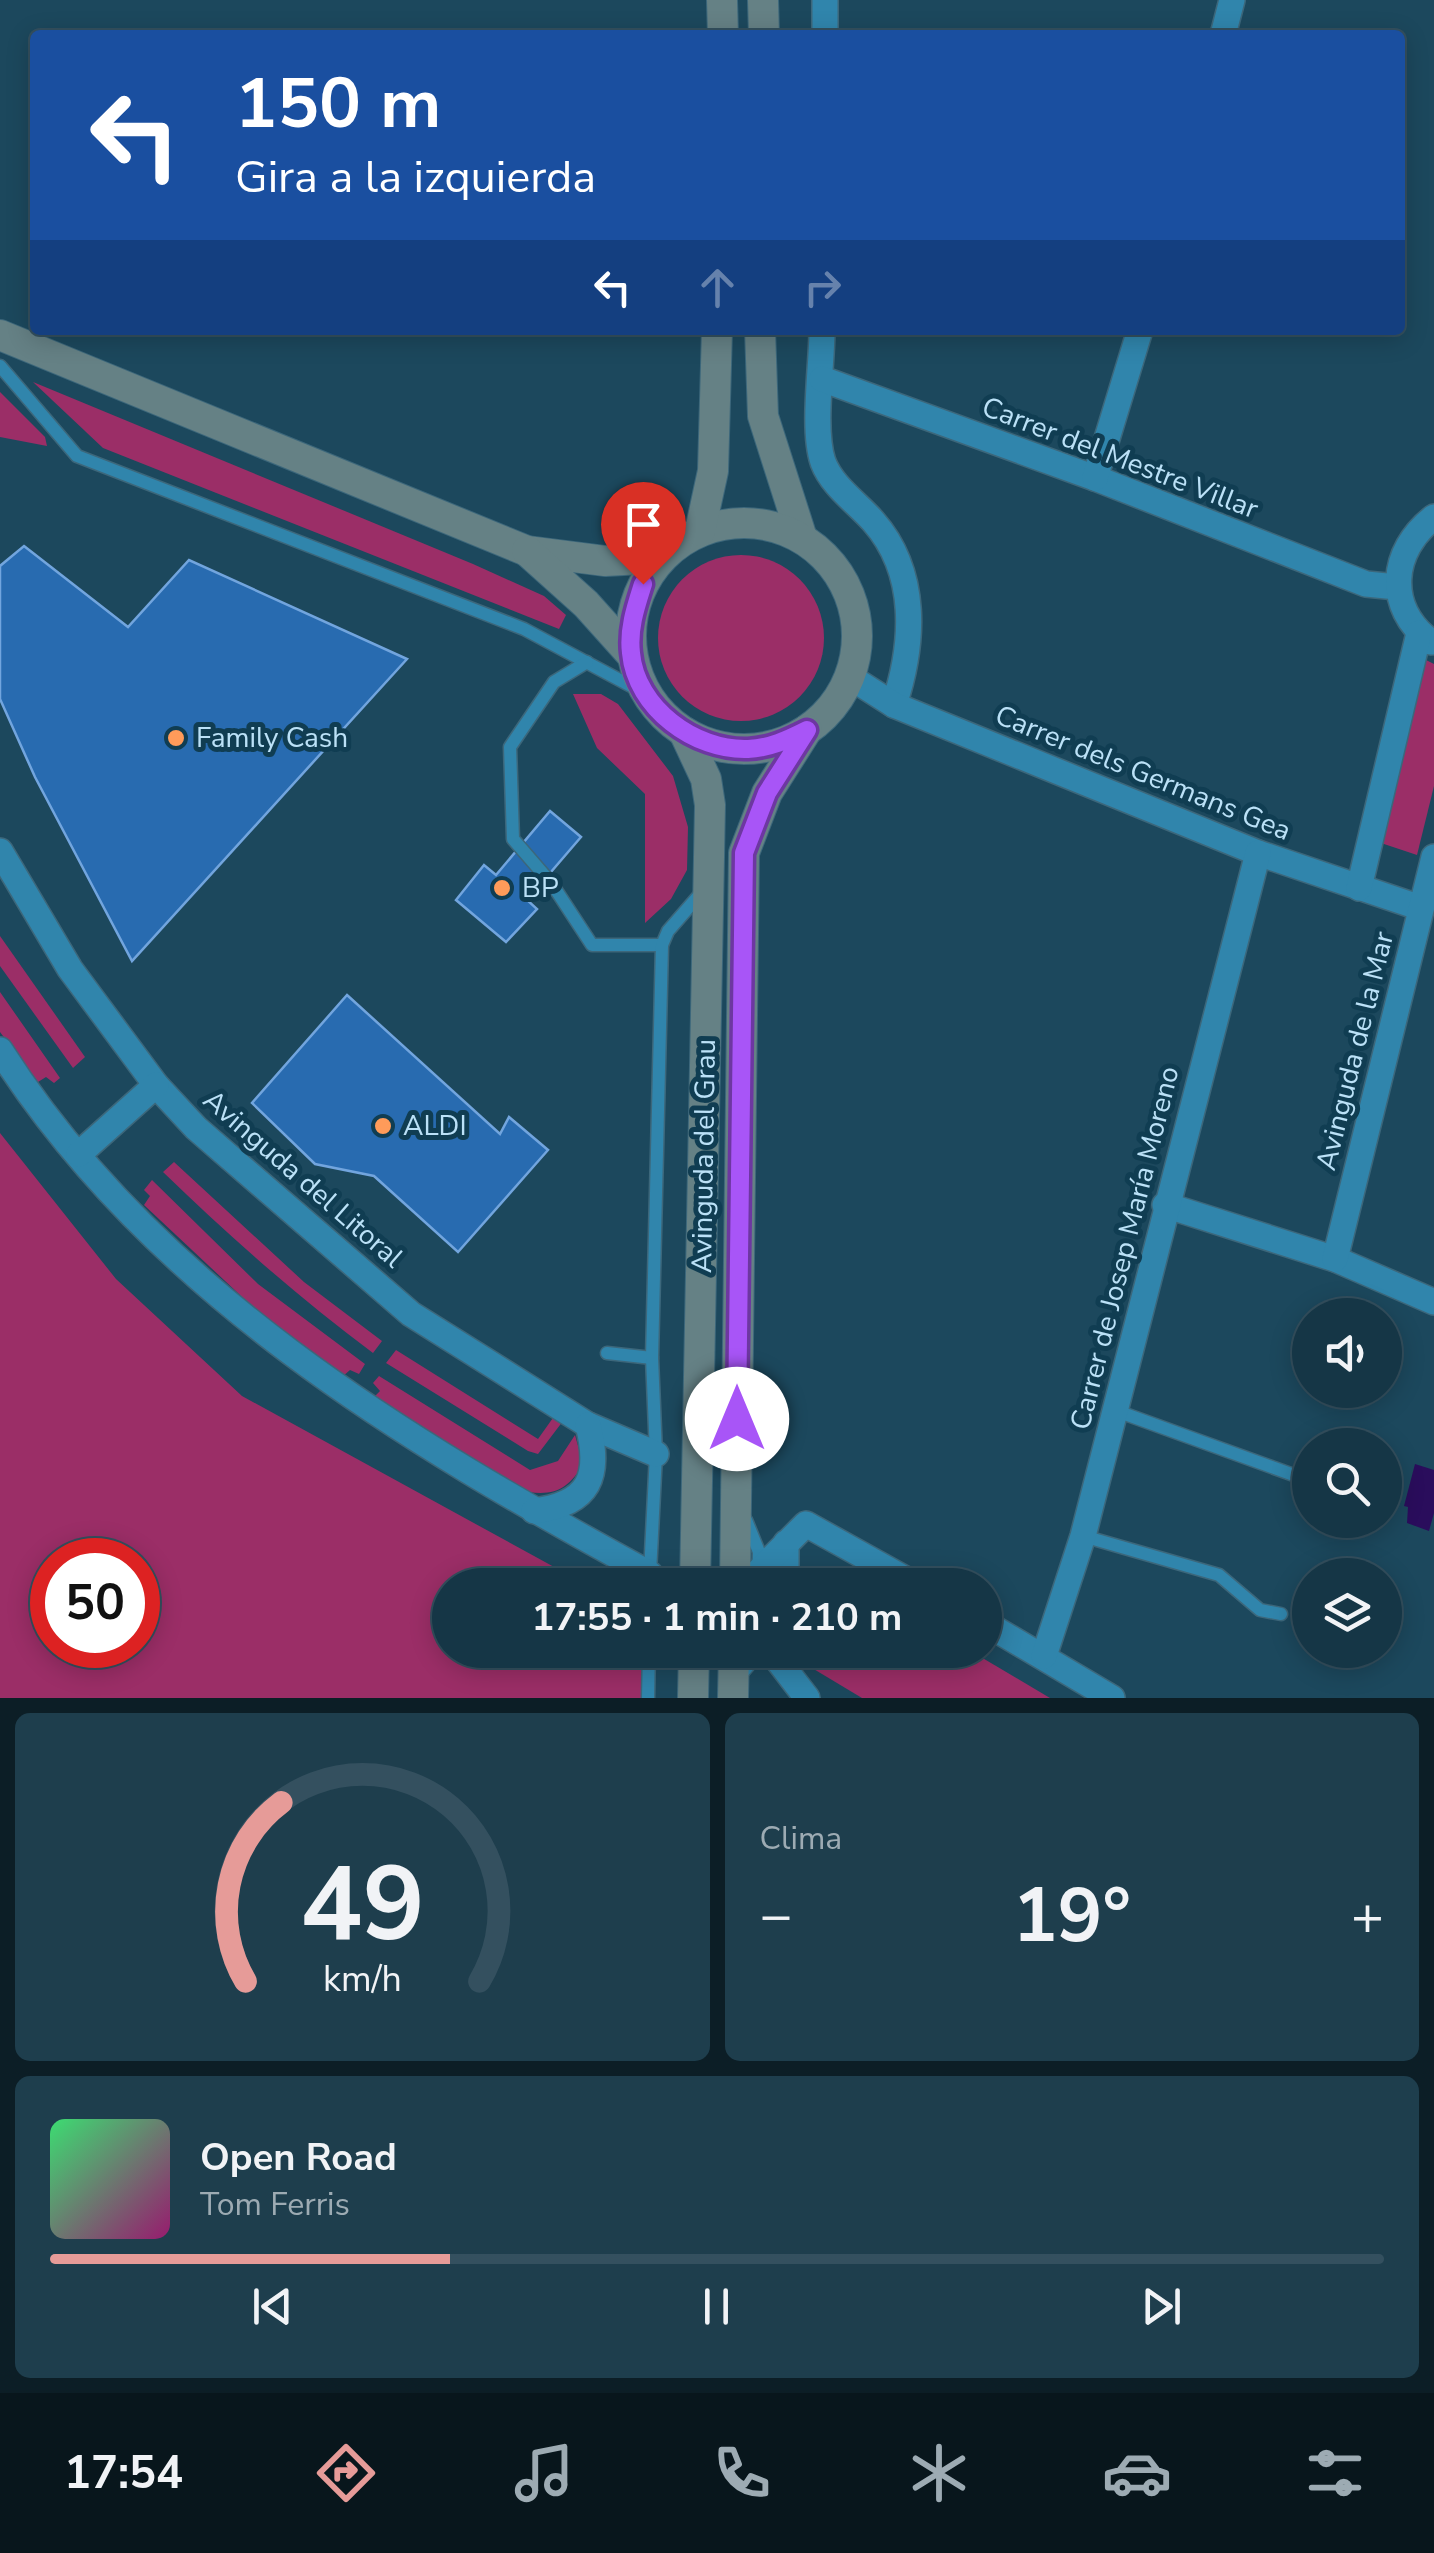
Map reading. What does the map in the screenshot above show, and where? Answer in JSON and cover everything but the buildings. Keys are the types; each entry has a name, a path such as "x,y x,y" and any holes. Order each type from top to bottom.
{"main road":[{"path":"722,0 723,30"},
{"path":"764,0 764,30"},
{"path":"700,531 713,472 717,335"},
{"path":"760,335 763,416 802,538"},
{"path":"0,336 527,551 605,562 661,558"},
{"path":"527,551 586,604 630,654 646,694 684,732 713,745 745,749 778,744 807,730 832,707 850,677 858,646 856,614 836,570 802,538 769,525 734,522 700,531 661,558 643,584 633,613 630,654"},
{"name":"Avinguda del Grau","path":"748,1568 736,1498 744,853 767,793 807,730"},
{"name":"Avinguda del Grau","path":"684,732 708,792 695,1568"},
{"path":"693,1698 694,1668"}],"street":[{"path":"824,0 825,30"},
{"path":"1224,30 1232,0"},
{"path":"822,335 820,443 825,466 877,526 896,559 904,587 910,649 894,705"},
{"path":"1095,478 1138,335"},
{"name":"Carrer del Mestre Villar","path":"822,380 1095,478 1366,584 1398,588"},
{"path":"1359,888 1426,639 1401,604 1398,588 1405,547 1434,517"},
{"name":"Carrer dels Germans Gea","path":"850,677 894,705 1258,853 1421,908"},
{"name":"Avinguda del Litoral","path":"0,852 70,969 156,1085 196,1128 412,1314 588,1425 656,1454"},
{"name":"Carrer de Josep María Moreno","path":"1044,1656 1083,1536 1258,853"},
{"name":"Avinguda de la Mar","path":"1335,1259 1434,857"},
{"path":"0,1050 79,1154 190,1269 299,1358 476,1478 631,1568"},
{"path":"79,1154 156,1085"},
{"path":"1165,1205 1335,1259 1434,1302"},
{"path":"534,1511 558,1508 580,1494 593,1475 596,1456 588,1425"},
{"path":"762,1568 806,1524 885,1568"},
{"path":"786,1543 786,1568"},
{"path":"1002,1633 1112,1698"},
{"path":"790,1668 807,1698"}],"lane":[{"path":"0,366 77,456 524,630 646,694"},
{"path":"587,662 554,682 510,747 513,839 552,884 592,945 662,945"},
{"path":"651,1568 656,1454 652,1358 662,945 668,931 709,884"},
{"path":"607,1353 652,1358"},
{"path":"1114,1410 1292,1474"},
{"path":"1083,1536 1219,1575 1260,1610 1281,1614"},
{"path":"648,1698 649,1668"},
{"path":"733,1691 748,1668"}],"shaded area":[{"path":"33,382 473,564 544,596 566,615 559,629 103,448"},
{"path":"0,392 45,437 47,446 0,437"},
{"path":"741,555 773,561 800,579 818,606 824,638 818,670 800,697 773,715 741,721 709,715 682,697 664,670 658,638 664,606 682,579 709,561"},
{"path":"1426,660 1434,664 1434,786 1417,855 1381,843"},
{"path":"573,694 601,694 618,704 673,776 688,827 687,870 671,899 645,923 645,794 597,748"},
{"path":"0,936 85,1057 73,1068 0,966"},
{"path":"0,992 60,1078 54,1083 46,1077 38,1082 0,1032"},
{"path":"0,1133 116,1279 242,1396 556,1568 432,1568 432,1668 648,1668 647,1698 0,1698"},
{"path":"174,1162 304,1282 382,1341 373,1353 265,1266 163,1172"},
{"path":"152,1180 258,1284 365,1364 359,1374 350,1370 342,1377 272,1325 144,1205 150,1196 144,1190"},
{"path":"396,1350 538,1439 555,1415 563,1421 538,1454 528,1451 386,1363"},
{"path":"379,1376 530,1470 558,1461 575,1435 583,1464 561,1488 547,1493 529,1492 373,1398 380,1391 373,1383"},
{"path":"1415,1464 1434,1470 1434,1513 1429,1531 1407,1523 1408,1507 1404,1506"},
{"path":"812,1668 999,1668 1050,1698 862,1698"}],"place":[{"name":"Family Cash","path":"176,738"},
{"name":"BP","path":"502,888"},
{"name":"ALDI","path":"383,1126"}],"route":[{"path":"643,584 633,613 630,654 646,694 662,715 684,732 713,745 745,749 778,744 807,730 767,793 744,853 737,1419"}]}
